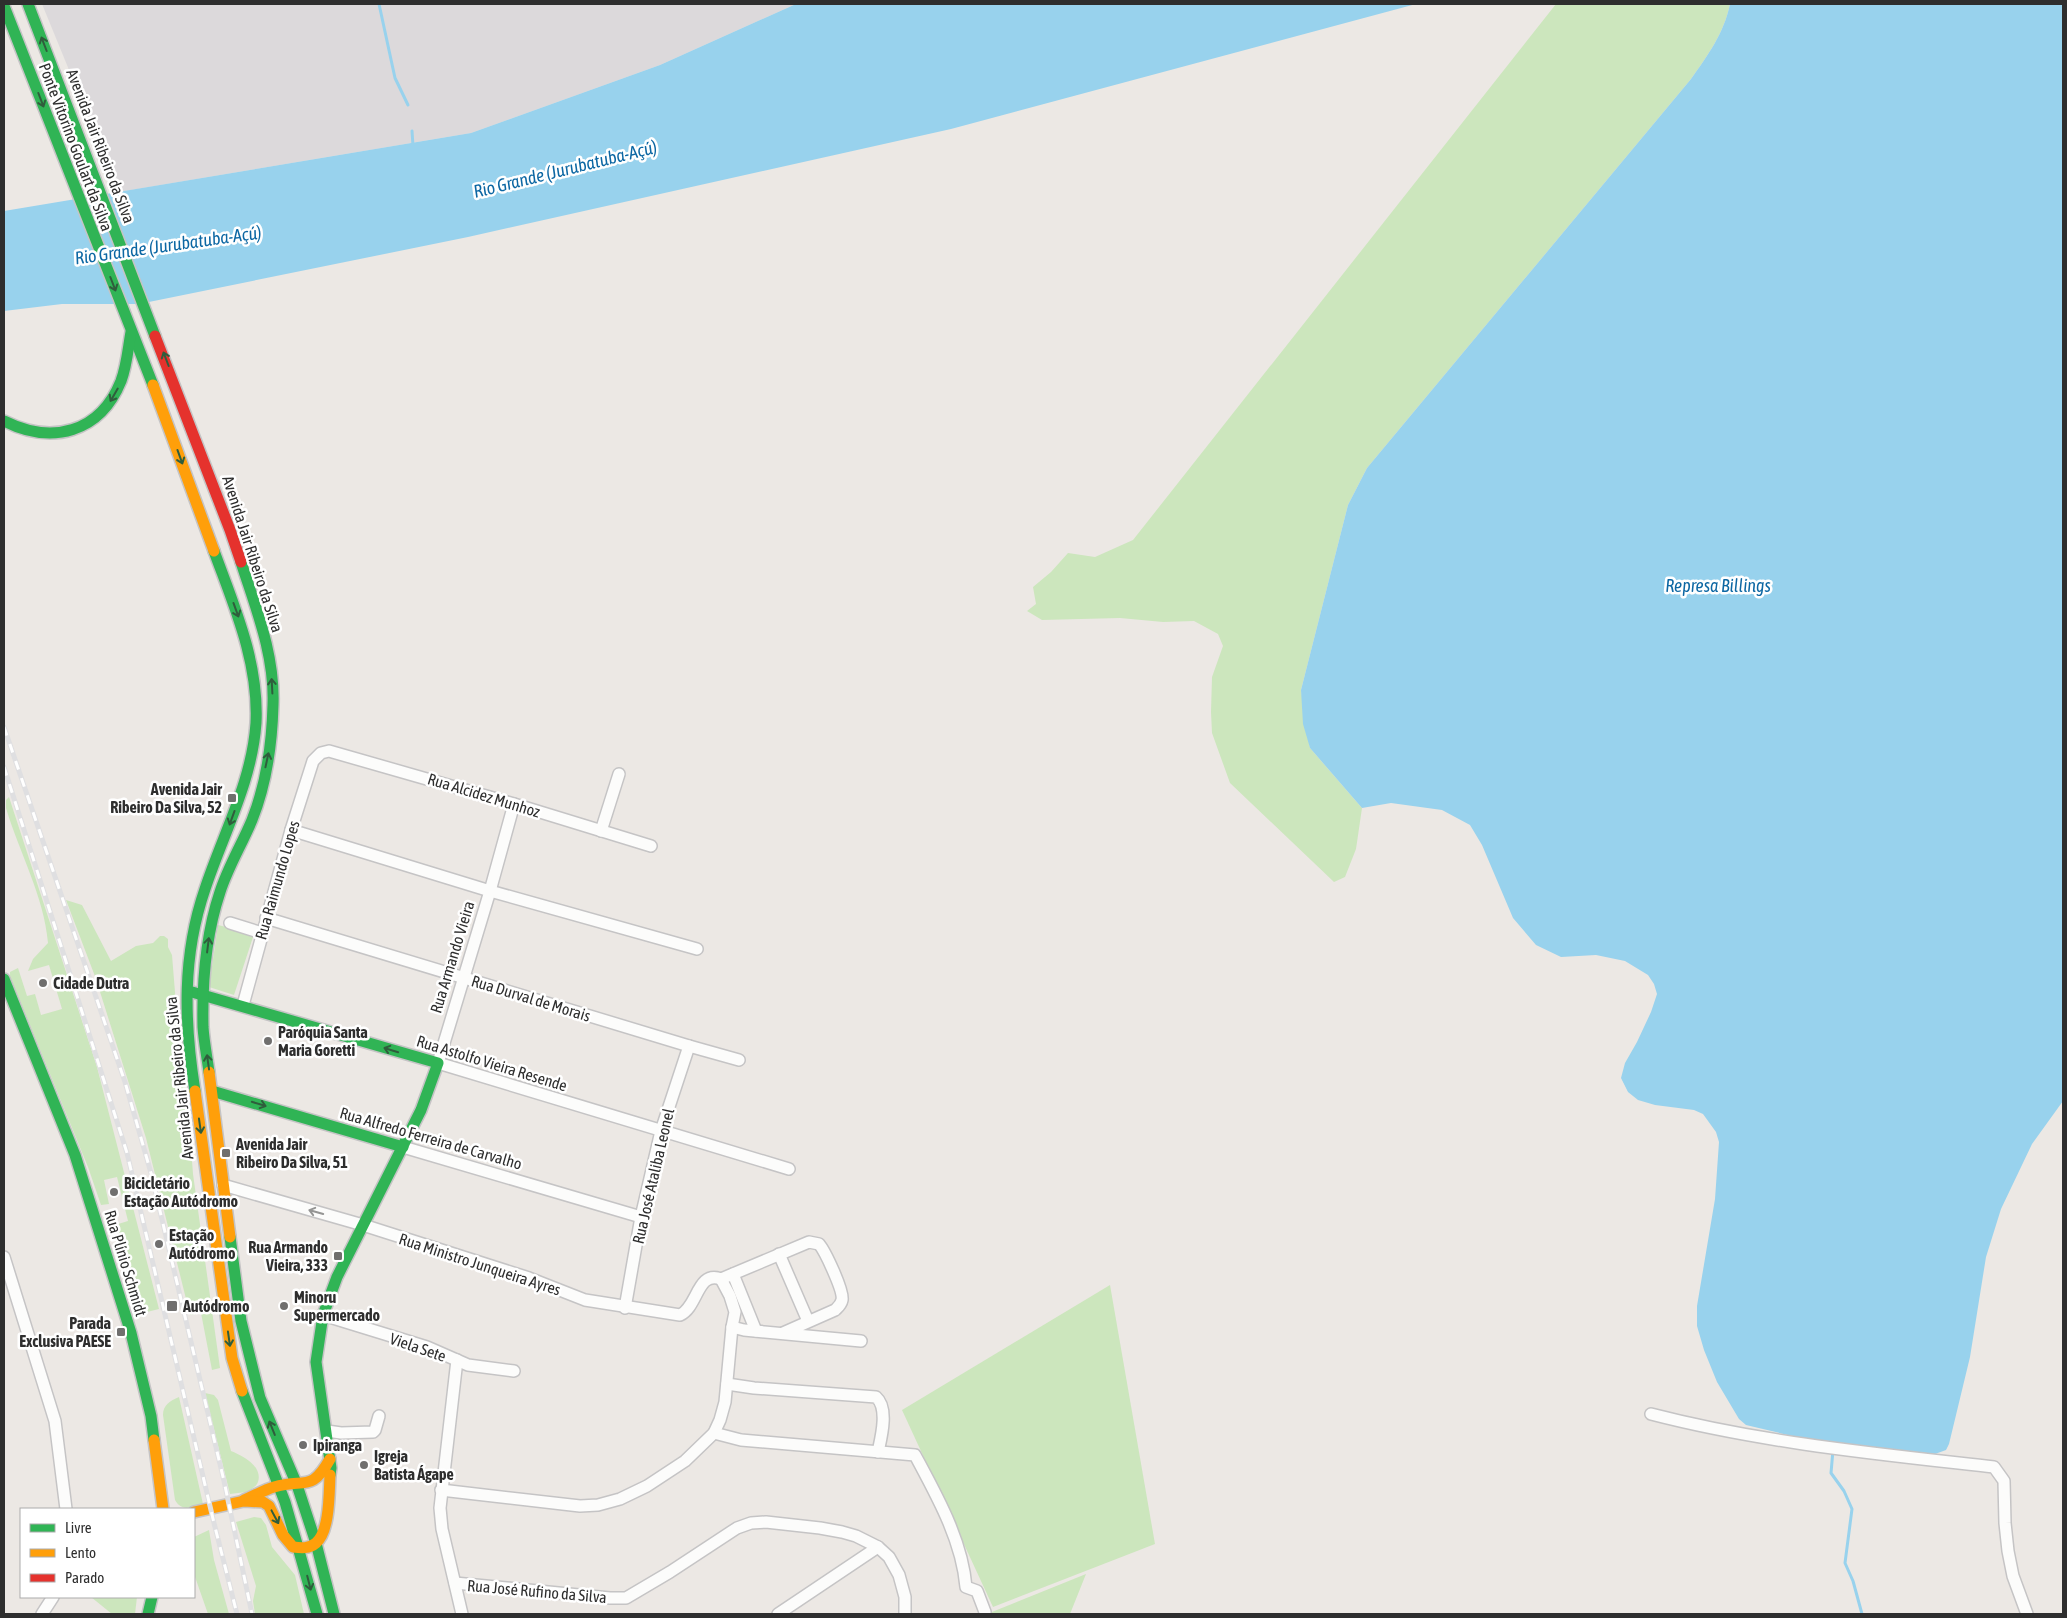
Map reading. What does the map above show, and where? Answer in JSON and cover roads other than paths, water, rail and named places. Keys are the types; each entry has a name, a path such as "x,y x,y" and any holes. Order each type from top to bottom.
{"main road":[{"name":"Avenida Jair Ribeiro da Silva","path":"28,4 184,404 230,530 263,630 272,670 273,705 269,748 259,799 252,820 220,891 208,938 203,994 203,1028 242,1321 252,1369 260,1398 297,1485 316,1544 334,1614"},
{"name":"Ponte Vitorino Goulart da Silva","path":"4,6 163,412"},
{"path":"4,421 22,429 52,434 73,430 92,420 108,405 119,385 126,367 131,332"},
{"name":"Avenida Jair Ribeiro da Silva","path":"163,412 246,640 253,673 256,717 255,736 246,776 234,813 198,910 192,934 186,990 192,1068 232,1358 245,1402 280,1486 300,1549 317,1614"},
{"path":"256,717 266,724 270,732"},
{"name":"Rua Plínio Schmidt","path":"4,979 75,1155 131,1333 151,1416 163,1508"},
{"name":"Rua Astolfo Vieira Resende","path":"186,990 244,1005 438,1063"},
{"name":"Rua Armando Vieira","path":"316,1544 324,1529 330,1476 327,1431 316,1362 323,1315 337,1277 421,1110 438,1063"},
{"path":"192,1068 202,1086 212,1091"},
{"name":"Rua Alfredo Ferreira de Carvalho","path":"212,1091 403,1147"},
{"path":"240,1502 280,1486 310,1483 321,1474 330,1459"},
{"path":"310,1483 319,1490 327,1512"},
{"path":"195,1512 251,1500 266,1503 288,1542 293,1547 300,1549 316,1544"},
{"path":"148,1614 152,1598"}],"street":[{"name":"Rua Alcidez Munhoz","path":"316,756 329,751 514,804 650,846"},
{"name":"Rua Raimundo Lopes","path":"244,1005 291,830 316,756"},
{"path":"601,831 619,774"},
{"name":"Rua Armando Vieira","path":"438,1063 514,804"},
{"path":"291,830 490,891 697,948"},
{"name":"Rua Durval de Morais","path":"266,918 739,1060"},
{"path":"230,922 262,933"},
{"name":"Rua José Ataliba Leonel","path":"625,1308 641,1216 661,1132 689,1046"},
{"name":"Rua Astolfo Vieira Resende","path":"438,1063 661,1132 789,1169"},
{"name":"Rua Alfredo Ferreira de Carvalho","path":"403,1147 641,1216"},
{"name":"Rua Ministro Junqueira Ayres","path":"223,1185 363,1225 529,1278 585,1300 625,1308 680,1315 688,1311 702,1283 707,1279 716,1277 721,1279"},
{"path":"441,1490 580,1506 598,1505 620,1499 647,1486 673,1470 714,1433 723,1412 735,1312 734,1304 721,1279 808,1242 816,1243 821,1246 831,1267 842,1295 842,1301 834,1310 784,1333"},
{"path":"780,1254 808,1321"},
{"path":"4,1257 8,1282 55,1421 66,1508"},
{"path":"733,1274 756,1331"},
{"name":"Viela Sete","path":"323,1315 427,1347 457,1360 483,1368 514,1371"},
{"path":"732,1327 861,1341"},
{"path":"457,1360 450,1430 441,1490 440,1517 462,1614"},
{"path":"727,1384 754,1388 876,1397 882,1404 878,1452"},
{"path":"1651,1414 1723,1432 1845,1450 1994,1467 2004,1481 2008,1551 2013,1576 2027,1614"},
{"path":"327,1431 341,1433 373,1432 376,1430 379,1416"},
{"path":"714,1433 741,1440 915,1455 942,1504 964,1566 966,1587 976,1591 985,1612"},
{"name":"Rua José Rufino da Silva","path":"455,1584 626,1598 737,1528 757,1522 842,1532 856,1536 878,1547 890,1557 899,1575 906,1597 906,1614"},
{"path":"778,1614 878,1547"},
{"path":"42,1614 52,1598"}],"water":[{"name":"Rio Grande (Jurubatuba-Açú)","path":"796,4 1416,4 951,129 468,237 139,304 62,304 4,311 4,211 471,133 660,65"},
{"name":"Represa Billings","path":"1730,4 2063,4 2063,1101 2032,1144 2001,1209 1986,1257 1970,1357 1949,1444 1946,1450 1935,1454 1857,1446 1834,1446 1746,1425 1739,1419 1717,1382 1697,1326 1697,1306 1715,1199 1719,1142 1716,1132 1703,1114 1694,1110 1655,1105 1638,1100 1628,1092 1621,1078 1625,1063 1651,1012 1657,994 1654,984 1648,975 1625,961 1596,955 1561,957 1536,945 1513,918 1482,845 1470,825 1442,810 1391,803 1362,808 1310,748 1303,724 1301,690 1348,505 1367,468 1691,79 1720,34"}],"waterway":[{"path":"379,4 395,78 408,105"},
{"path":"412,131 413,146"},
{"path":"1833,1450 1831,1473 1844,1491 1852,1509 1845,1563 1853,1581 1862,1614"}],"railway":[{"path":"4,727 125,1082 151,1173 224,1481 252,1614"},
{"path":"4,767 127,1153 237,1614"}],"place":[{"name":"Avenida Jair Ribeiro Da Silva, 52","path":"232,798"},
{"name":"Cidade Dutra","path":"43,983"},
{"name":"Paróquia Santa Maria Goretti","path":"268,1041"},
{"name":"Avenida Jair Ribeiro Da Silva, 51","path":"226,1153"},
{"name":"Bicicletário Estação Autódromo","path":"114,1192"},
{"name":"Estação Autódromo","path":"159,1244"},
{"name":"Rua Armando Vieira, 333","path":"338,1256"},
{"name":"Autódromo","path":"172,1306"},
{"name":"Minoru Supermercado","path":"284,1306"},
{"name":"Parada Exclusiva PAESE","path":"121,1332"},
{"name":"Ipiranga","path":"303,1445"},
{"name":"Igreja Batista Ágape","path":"364,1465"}]}
